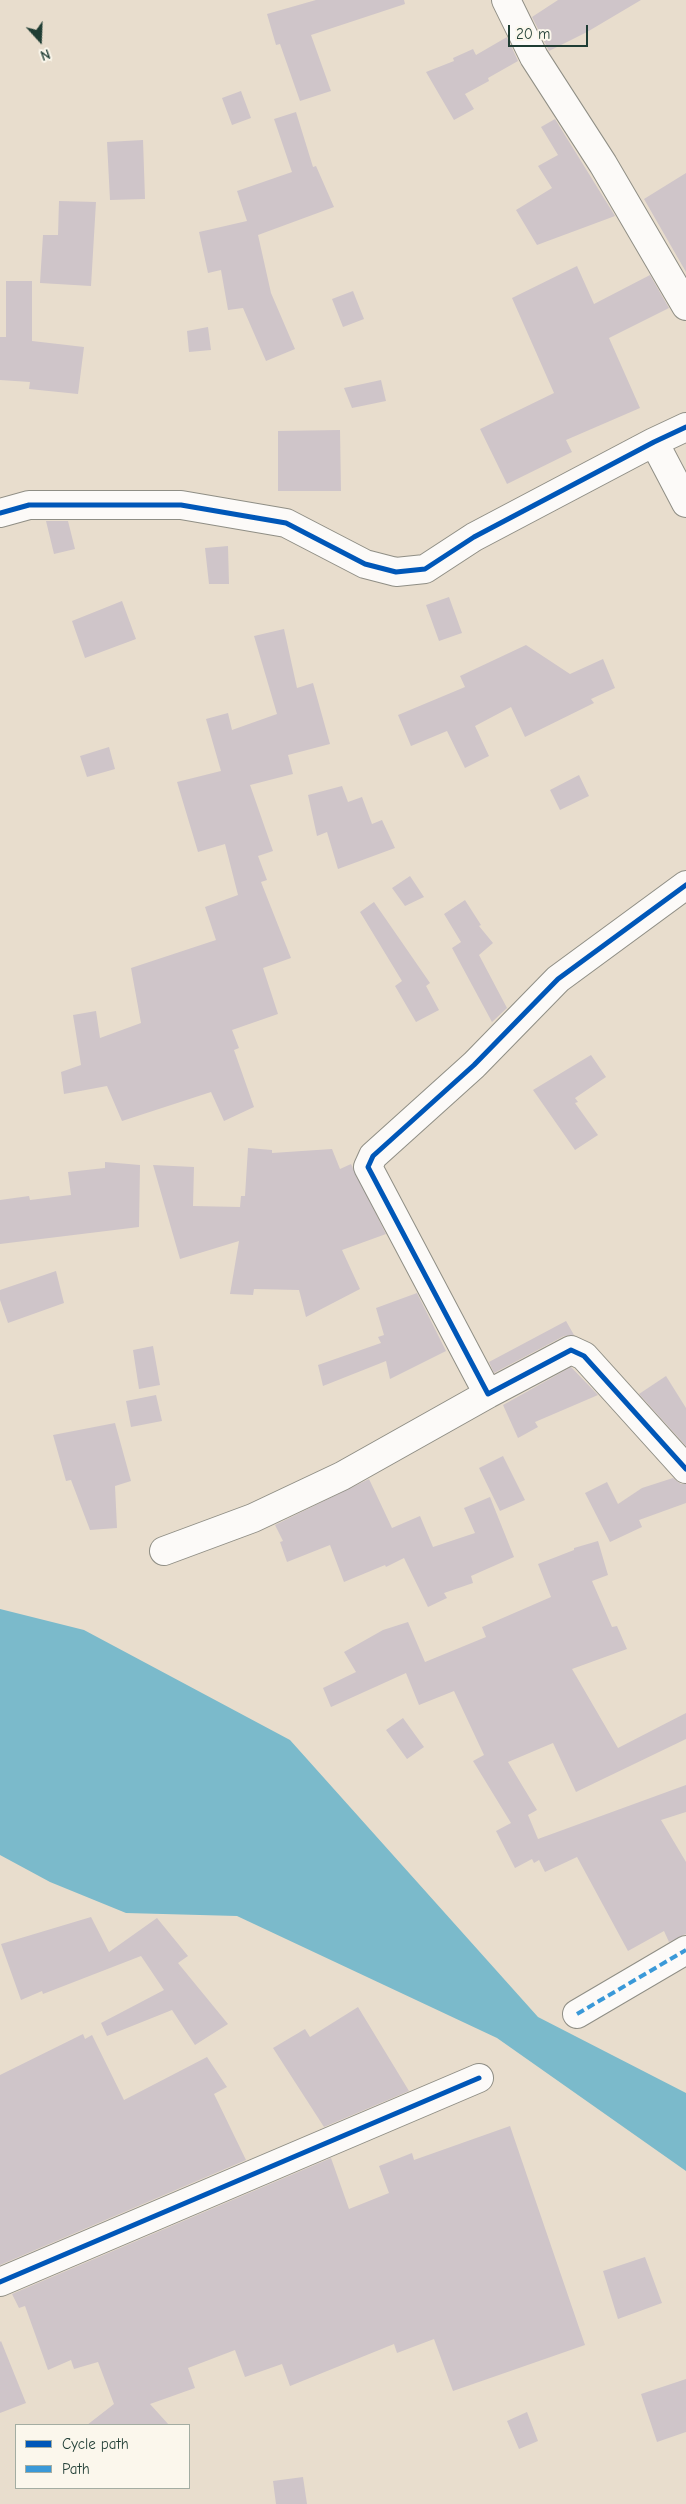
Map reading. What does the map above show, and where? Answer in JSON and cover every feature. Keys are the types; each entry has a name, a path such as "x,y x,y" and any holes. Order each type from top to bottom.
{"street":[{"path":"506,0 534,57 598,157 686,306"},
{"path":"0,513 29,505 181,505 286,523 365,564 396,572 425,569 474,537 686,427"},
{"path":"654,442 686,504"},
{"path":"488,1394 368,1167 373,1156 474,1065 558,979 686,885"},
{"path":"164,1551 253,1518 342,1476 571,1350 584,1356 686,1469"},
{"path":"577,2014 686,1950"},
{"path":"0,2282 479,2078"}],"water":[{"path":"0,1609 84,1630 290,1740 538,2017 686,2093 686,2171 497,2038 237,1916 126,1913 50,1882 0,1855"}],"building":[{"path":"316,0 404,0 405,4 311,35 331,91 300,101 280,44 276,45 267,14"},
{"path":"558,0 641,0 587,32 549,51 532,17"},
{"path":"507,37 518,61 488,78 489,81 465,94 474,109 454,120 426,72 454,61 453,58 473,49 476,55"},
{"path":"241,91 251,118 232,125 222,98"},
{"path":"296,112 313,167 316,166 334,207 258,235 271,293 295,349 266,361 243,308 228,310 221,270 208,273 199,232 247,221 237,191 292,172 274,119"},
{"path":"555,119 615,216 537,245 516,210 552,188 538,166 558,155 541,127"},
{"path":"143,140 145,199 110,200 107,142"},
{"path":"686,173 686,272 644,199"},
{"path":"59,201 96,202 91,286 40,283 43,235 58,235"},
{"path":"577,266 594,304 650,275 669,308 609,338 640,408 566,440 572,452 507,484 480,429 554,393 512,298"},
{"path":"6,281 32,281 32,341 84,347 78,394 29,389 30,382 0,380 0,337 6,337"},
{"path":"353,291 364,319 343,327 332,299"},
{"path":"208,327 211,350 189,352 187,331"},
{"path":"381,380 386,401 352,408 344,388"},
{"path":"340,430 341,491 278,491 278,431"},
{"path":"46,521 68,521 75,549 54,554"},
{"path":"228,546 229,584 209,584 205,548"},
{"path":"449,597 462,633 439,641 426,605"},
{"path":"122,601 136,639 85,658 72,621"},
{"path":"284,629 297,688 313,683 330,744 288,755 293,774 250,785 273,851 258,856 267,880 261,882 291,958 263,968 278,1014 232,1030 239,1048 234,1050 254,1107 224,1121 211,1092 122,1121 107,1086 64,1094 61,1072 81,1065 73,1015 96,1011 100,1038 141,1023 131,968 216,940 205,907 238,895 225,844 198,852 177,782 221,771 206,719 228,713 232,730 277,714 254,636"},
{"path":"526,645 570,674 603,659 615,688 591,699 594,703 525,737 511,707 475,726 489,756 465,768 447,731 411,746 398,715 465,687 460,676"},
{"path":"109,747 115,769 87,777 80,756"},
{"path":"579,775 589,796 560,810 550,790"},
{"path":"342,786 348,802 362,797 372,824 382,820 395,848 338,869 327,832 317,836 308,795"},
{"path":"410,876 424,897 405,906 392,888"},
{"path":"465,900 481,925 479,926 493,943 479,955 507,1008 492,1022 452,948 461,942 444,914"},
{"path":"374,902 430,983 426,986 439,1010 416,1022 395,986 402,981 360,912"},
{"path":"591,1055 606,1077 575,1098 578,1102 575,1103 598,1135 575,1150 533,1090"},
{"path":"248,1148 272,1150 272,1153 332,1149 340,1169 351,1164 386,1234 342,1250 360,1289 306,1317 299,1290 254,1289 253,1295 230,1294 239,1241 180,1259 153,1165 194,1167 193,1206 240,1207 241,1196 245,1196"},
{"path":"105,1162 140,1165 139,1227 0,1244 0,1200 29,1196 30,1200 71,1195 68,1172 105,1168"},
{"path":"56,1271 64,1303 8,1323 0,1300 0,1290"},
{"path":"417,1293 446,1351 390,1379 386,1361 323,1386 318,1365 381,1343 378,1337 384,1335 376,1308"},
{"path":"566,1321 574,1335 564,1336 494,1373 489,1362"},
{"path":"153,1346 160,1385 139,1389 133,1350"},
{"path":"571,1367 598,1395 535,1422 538,1427 518,1438 503,1405"},
{"path":"666,1376 686,1408 686,1446 639,1394"},
{"path":"156,1395 162,1421 131,1427 126,1401"},
{"path":"115,1423 131,1481 115,1486 117,1528 90,1530 71,1480 66,1481 53,1435"},
{"path":"503,1456 525,1500 500,1511 479,1468"},
{"path":"673,1478 681,1484 686,1484 686,1503 639,1520 642,1527 610,1542 585,1493 607,1482 618,1504 642,1488"},
{"path":"369,1479 392,1528 420,1516 433,1547 475,1533 464,1508 490,1497 514,1557 471,1576 473,1583 444,1593 447,1598 428,1607 404,1558 386,1567 385,1565 344,1582 330,1545 287,1562 280,1542 283,1541 275,1525"},
{"path":"598,1541 608,1575 592,1581 612,1627 617,1626 627,1649 572,1669 618,1748 686,1713 686,1739 576,1792 553,1743 508,1762 537,1810 528,1815 538,1839 686,1785 686,1812 661,1820 686,1862 686,1934 669,1942 664,1931 628,1951 577,1857 545,1872 539,1860 534,1863 532,1859 515,1868 496,1831 511,1823 473,1761 484,1755 454,1691 419,1705 406,1673 331,1707 323,1688 356,1672 344,1652 383,1630 408,1622 425,1662 486,1637 482,1627 551,1597 538,1564 574,1550 574,1548"},
{"path":"403,1718 424,1747 407,1759 386,1730"},
{"path":"91,1917 109,1952 157,1918 188,1956 178,1963 228,2024 195,2045 172,2010 107,2036 101,2023 164,1990 141,1956 43,1994 42,1991 21,2000 1,1944"},
{"path":"358,2007 409,2091 324,2127 273,2048 305,2029 310,2037"},
{"path":"83,2034 85,2039 92,2035 124,2100 207,2057 227,2087 214,2094 246,2160 0,2265 0,2075"},
{"path":"510,2126 585,2345 453,2391 434,2339 397,2353 394,2344 290,2386 282,2364 245,2377 235,2350 188,2368 195,2388 150,2404 168,2424 88,2424 114,2404 98,2362 74,2369 71,2360 48,2370 25,2306 19,2308 12,2294 331,2158 349,2209 389,2193 379,2166 412,2153 414,2160"},
{"path":"645,2257 662,2303 618,2319 603,2271"},
{"path":"0,2342 26,2403 0,2413"},
{"path":"686,2379 686,2432 657,2442 641,2394"},
{"path":"527,2412 538,2441 519,2449 507,2421"},
{"path":"303,2477 307,2504 276,2504 273,2481"}],"marked path":[{"path":"577,2014 686,1950"}],"cycle path":[{"path":"0,513 29,505 181,505 286,523 365,564 396,572 425,569 474,537 686,427"},
{"path":"686,885 558,979 474,1065 373,1156 368,1167 488,1394 571,1350 584,1356 686,1469"},
{"path":"0,2282 479,2078"}]}
